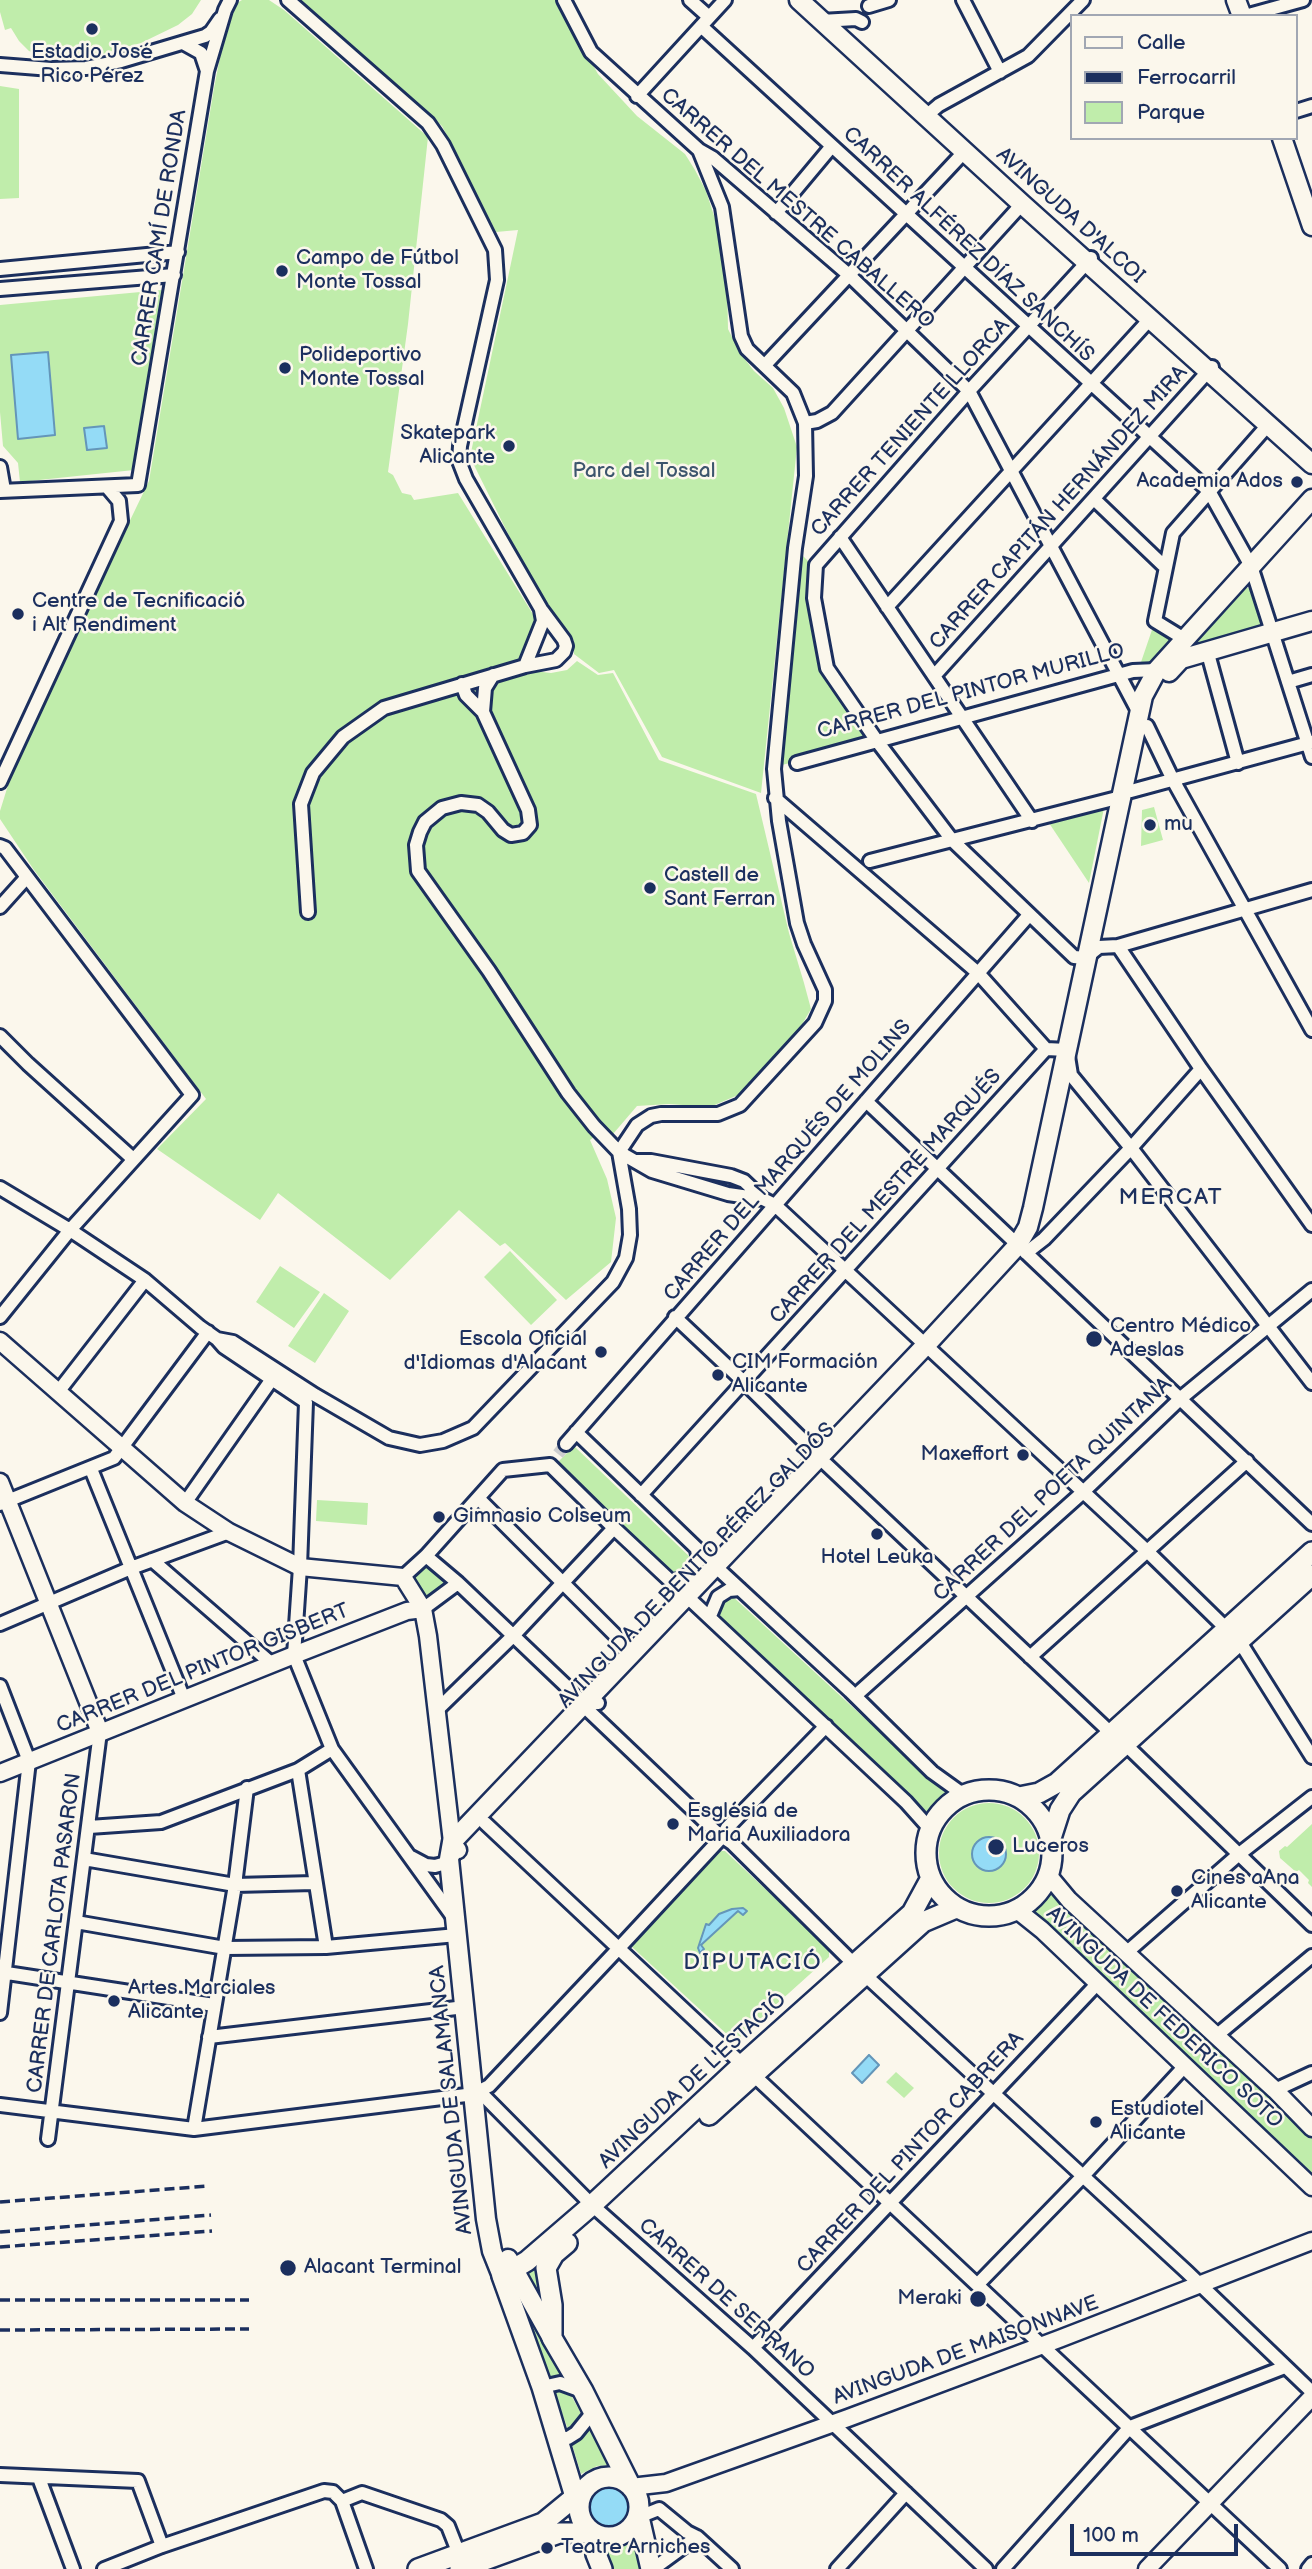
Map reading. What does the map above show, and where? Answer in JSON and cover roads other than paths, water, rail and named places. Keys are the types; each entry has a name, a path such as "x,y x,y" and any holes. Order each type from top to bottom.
{"main road":[{"name":"AVINGUDA D'ALCOI","path":"799,0 1022,204 1089,259 1150,319 1211,368 1312,464"},
{"path":"1283,140 1312,226"},
{"path":"1022,1250 1036,1232 1071,1075 1092,953 1148,683 1312,499"},
{"path":"1142,718 1157,685 1181,659 1312,621"},
{"path":"1022,1250 1066,1049 1092,953"},
{"name":"AVINGUDA DE BENITO PÉREZ GALDÓS","path":"453,1851 485,1823 691,1598 1022,1250"},
{"path":"1051,1838 1060,1810 1071,1793 1119,1740 1234,1636 1312,1552"},
{"path":"1019,1797 1040,1793 1119,1740 1131,1717 1312,1575"},
{"name":"AVINGUDA DE BENITO PÉREZ GALDÓS","path":"453,1851 591,1706 633,1653 691,1598"},
{"path":"979,1791 996,1791 1019,1797 1034,1808 1051,1838 1052,1860 1049,1876 1035,1896 1017,1910 989,1916 956,1908 945,1901 930,1878 926,1857 931,1830 943,1811 964,1795 979,1791"},
{"name":"AVINGUDA DE SALAMANCA","path":"453,1851 456,1927 465,2007 480,2093"},
{"name":"AVINGUDA DE SALAMANCA","path":"453,1851 480,2093 486,2219 492,2251 552,2338 583,2391 631,2487"},
{"name":"AVINGUDA DE L'ESTACIÓ","path":"548,2262 597,2209 860,1969 912,1913 930,1878"},
{"name":"AVINGUDA DE L'ESTACIÓ","path":"860,1969 923,1922 956,1908"},
{"name":"AVINGUDA DE L'ESTACIÓ","path":"508,2272 597,2209"},
{"name":"AVINGUDA DE SALAMANCA","path":"548,2262 546,2277 552,2305 552,2338"},
{"name":"AVINGUDA DE SALAMANCA","path":"508,2272 558,2438 580,2498"},
{"path":"464,2565 543,2523 580,2498 596,2480 608,2477 621,2479 631,2487 638,2498 639,2516 652,2569"},
{"path":"580,2498 582,2521 593,2532 596,2554 602,2569"},
{"path":"418,2569 464,2565 559,2533 593,2532 615,2537 629,2530 639,2516"}],"street":[{"path":"288,0 428,123 443,145 495,250 497,280 460,446 459,461 466,479 541,609 564,640 564,652 561,657 551,662 526,666 402,702 369,717 343,737 313,774 301,804 308,912"},
{"name":"CARRER DEL MESTRE CABALLERO","path":"564,0 591,52 699,150 713,158 849,275 969,391 1173,780 1312,1030"},
{"name":"CARRER ALFÉREZ DÍAZ SANCHÍS","path":"690,0 705,22 832,146 1209,491 1251,566 1310,743 1312,757"},
{"path":"637,96 725,0"},
{"path":"869,6 889,0"},
{"path":"963,0 1000,72"},
{"path":"1250,14 1303,0"},
{"path":"926,116 939,105 1028,56 1075,2"},
{"path":"0,65 51,69 86,68 121,61 211,32 228,5"},
{"name":"CARRER CAMÍ DE RONDA","path":"108,488 138,485 207,71 228,5"},
{"path":"821,20 856,19 862,22"},
{"path":"183,43 201,53 207,71"},
{"path":"776,213 832,146"},
{"path":"212,1335 233,1342 315,1395 396,1441 433,1444 461,1435 494,1409 613,1282 621,1268 629,1247 630,1222 619,1152 637,1125 651,1116 661,1114 718,1114 726,1113 740,1105 803,1037 821,1011 825,990 800,933 775,798 774,769 794,562 806,476 805,423 793,393 747,349 741,336 722,207 699,150"},
{"path":"765,365 965,152"},
{"path":"805,423 817,421 832,413 1022,204"},
{"path":"0,269 178,252"},
{"name":"CARRER TENIENTE LLORCA","path":"877,741 827,668 814,598 816,565 1089,259"},
{"path":"0,289 174,275"},
{"path":"887,607 1150,319"},
{"name":"CARRER CAPITÁN HERNÁNDEZ MIRA","path":"934,676 1211,368"},
{"path":"1186,640 1155,621 1173,533 1268,425"},
{"path":"0,467 2,490 108,488 119,501 121,521 0,782"},
{"path":"1094,499 1165,568"},
{"path":"839,537 1032,821"},
{"path":"526,666 543,621 541,609"},
{"path":"536,640 550,630 561,635"},
{"path":"536,640 538,658 551,662"},
{"path":"1207,650 1238,763"},
{"name":"CARRER DEL PINTOR MURILLO","path":"797,763 1133,669 1157,670"},
{"path":"1288,682 1312,675"},
{"path":"483,712 485,688 492,676"},
{"path":"462,684 467,695 483,712 528,810 530,825 523,833 511,835 478,805 461,803 442,808 425,822 420,832 416,845 418,871 489,971 568,1093 594,1126 619,1152 634,1161 651,1161 731,1176 744,1181 769,1202 1148,1552 1234,1636 1312,1757"},
{"path":"877,741 952,841 1074,957 1312,890"},
{"path":"870,861 1032,821 1310,743"},
{"path":"775,798 978,973 1046,1049 1066,1049 1071,1075 1131,1148 1312,1383"},
{"path":"0,846 5,848 192,1095 132,1158 0,1317"},
{"path":"0,907 27,877"},
{"name":"CARRER DEL MARQUÉS DE MOLINS","path":"558,1454 769,1202 866,1101 1029,915"},
{"path":"1118,946 1312,1225"},
{"path":"0,1036 132,1158"},
{"name":"CARRER DEL MESTRE MARQUÉS","path":"641,1495 1046,1049"},
{"path":"1022,1250 1044,1239 1131,1148 1201,1069"},
{"path":"866,1101 1312,1524"},
{"path":"0,1188 145,1280 224,1347 306,1402 294,1654 332,1749 456,1927 326,1947 225,1948 76,1922"},
{"path":"58,1392 145,1280"},
{"name":"CARRER DEL POETA QUINTANA","path":"855,1696 1082,1493 1181,1398 1312,1290"},
{"path":"675,1317 822,1460 1312,1924"},
{"path":"4,1503 114,1458 212,1335"},
{"path":"0,1341 185,1503 229,1532 300,1567 403,1577 426,1556 503,1470 558,1454 614,1528 906,1802 931,1830"},
{"path":"185,1503 272,1379"},
{"path":"576,1433 932,1772 964,1795"},
{"path":"1030,1657 1247,1461"},
{"path":"91,1469 184,1699"},
{"path":"0,1482 4,1503 49,1604 100,1732"},
{"path":"478,1498 633,1653"},
{"path":"437,1710 513,1636 614,1528"},
{"path":"0,1624 131,1568 229,1532"},
{"path":"673,1582 687,1576 696,1566 699,1559 697,1550"},
{"path":"426,1556 591,1706 860,1969 1084,2175 1312,2394 1147,2569"},
{"path":"152,1560 272,1664"},
{"path":"403,1577 423,1609 458,1583"},
{"path":"710,1616 718,1597 729,1590 740,1589"},
{"name":"CARRER DEL PINTOR GISBERT","path":"0,1773 294,1654 407,1611 423,1609"},
{"name":"AVINGUDA DE SALAMANCA","path":"423,1609 453,1851"},
{"path":"0,1686 29,1761 2,1972 0,2013"},
{"path":"0,2105 194,2129 480,2093 826,1726"},
{"name":"CARRER DE CARLOTA PASARON","path":"48,2139 100,1732"},
{"path":"89,1827 161,1822 298,1770 332,1749"},
{"path":"298,1770 326,1947"},
{"path":"194,2129 235,1885 247,1788"},
{"path":"1126,1953 1238,1855 1312,1797"},
{"path":"485,1823 1280,2569"},
{"path":"408,1855 425,1865 435,1866 453,1851"},
{"path":"85,1859 235,1885 314,1883"},
{"name":"AVINGUDA DE FEDERICO SOTO","path":"1049,1876 1069,1900 1312,2127"},
{"name":"AVINGUDA DE FEDERICO SOTO","path":"1017,1910 1042,1930 1312,2187"},
{"path":"1216,2036 1312,1956"},
{"path":"2,1972 214,2005"},
{"name":"CARRER DEL PINTOR CABRERA","path":"753,2348 1097,1984"},
{"path":"209,2037 465,2007"},
{"path":"978,2284 1184,2067"},
{"path":"1275,2091 1312,2073"},
{"name":"CARRER DE SERRANO","path":"480,2093 597,2209 753,2348 986,2569"},
{"name":"AVINGUDA DE MAISONNAVE","path":"631,2487 666,2483 1042,2345 1312,2241"},
{"path":"1003,2569 1130,2427 1285,2367"},
{"path":"542,2387 560,2383 583,2391"},
{"path":"558,2438 569,2438 576,2433 593,2412"},
{"path":"0,2475 138,2481 162,2546"},
{"path":"39,2477 73,2569"},
{"path":"104,2569 162,2546 324,2491 337,2497 362,2493 441,2520 448,2526 464,2565"},
{"path":"837,2569 906,2493"},
{"path":"337,2497 366,2569"},
{"path":"639,2516 659,2509 697,2537 732,2569"},
{"path":"652,2569 697,2537"},
{"path":"1308,2569 1312,2564"}],"water":[{"path":"48,352 55,435 18,439 11,355"},
{"path":"104,426 107,448 87,450 84,428"},
{"path":"989,1837 1001,1842 1006,1854 1001,1866 989,1871 977,1866 972,1854 977,1842"},
{"path":"743,1908 747,1911 743,1915 738,1911 701,1945 704,1949 700,1953 698,1948 706,1924 709,1925 719,1914"},
{"path":"869,2055 879,2065 862,2083 852,2073"},
{"path":"610,2485 625,2491 631,2506 625,2521 610,2527 595,2521 589,2506 595,2491"}],"tunnel":[{"path":"558,1454 566,1444"}],"railway":[{"path":"0,2202 208,2186"},
{"path":"0,2232 211,2215"},
{"path":"0,2247 212,2231"},
{"path":"0,2300 249,2300"},
{"path":"0,2330 249,2329"}],"place":[{"name":"Estadio José Rico Pérez","path":"92,29"},
{"name":"Campo de Fútbol Monte Tossal","path":"282,271"},
{"name":"Polideportivo Monte Tossal","path":"285,368"},
{"name":"Skatepark Alicante","path":"509,446"},
{"name":"Academia Ados","path":"1297,482"},
{"name":"Centre de Tecnificació i Alt Rendiment","path":"18,614"},
{"name":"mu","path":"1150,825"},
{"name":"Castell de Sant Ferran","path":"650,888"},
{"name":"Centro Médico Adeslas","path":"1094,1339"},
{"name":"Escola Oficial d'Idiomas d'Alacant","path":"601,1352"},
{"name":"CIM Formación Alicante","path":"718,1375"},
{"name":"Maxeffort","path":"1023,1455"},
{"name":"Gimnasio Colseum","path":"439,1517"},
{"name":"Hotel Leuka","path":"877,1534"},
{"name":"Església de Maria Auxiliadora","path":"673,1824"},
{"name":"Luceros","path":"996,1847"},
{"name":"Cines aAna Alicante","path":"1177,1891"},
{"name":"Artes Marciales Alicante","path":"114,2001"},
{"name":"Estudiotel Alicante","path":"1096,2122"},
{"name":"Alacant Terminal","path":"288,2268"},
{"name":"Meraki","path":"978,2299"},
{"name":"Teatre Arniches","path":"547,2548"}],"district":[{"name":"MERCAT","path":"1171,1198"},
{"name":"DIPUTACIÓ","path":"753,1963"}],"park label":[{"name":"Parc del Tossal","path":"644,472"}]}
